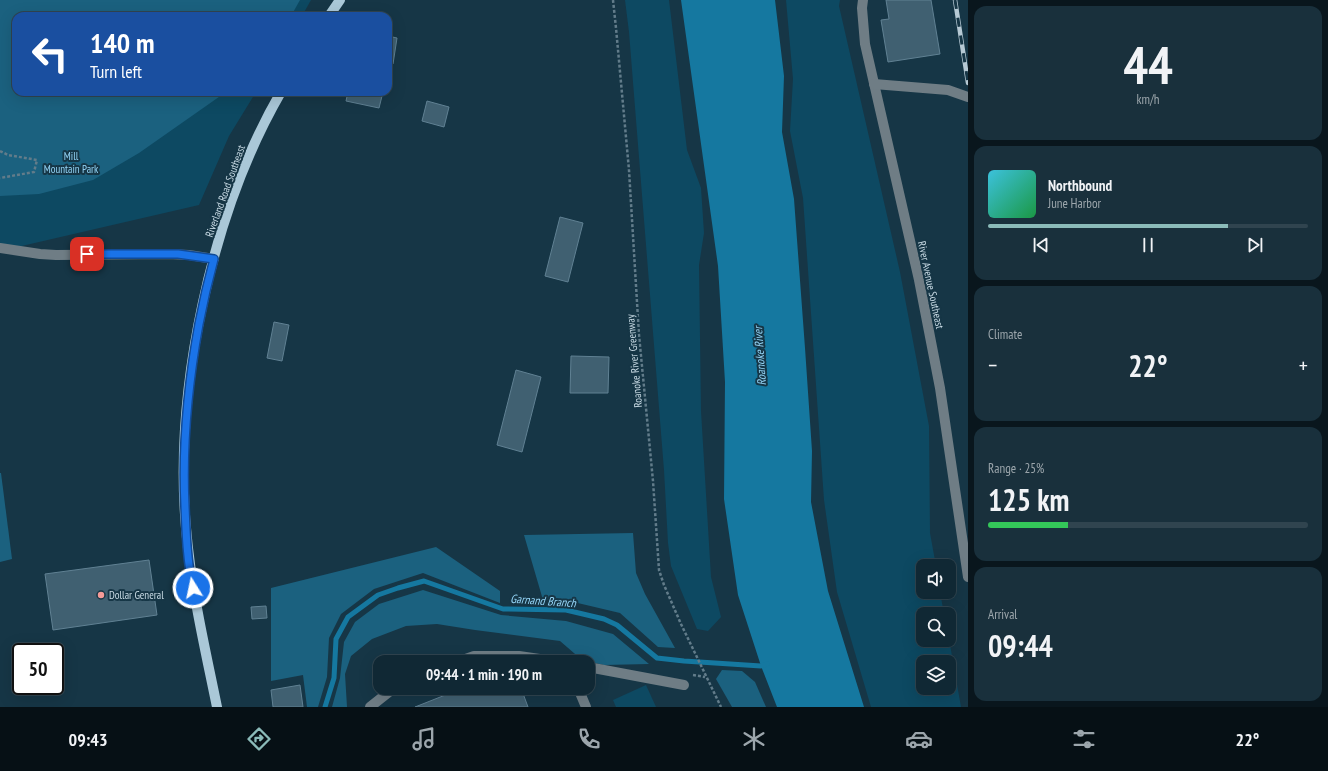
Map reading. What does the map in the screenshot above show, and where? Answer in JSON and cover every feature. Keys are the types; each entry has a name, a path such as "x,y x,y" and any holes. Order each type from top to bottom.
{"main road":[{"path":"332,12 340,0"},
{"name":"Riverland Road Southeast","path":"217,707 190,575 185,527 185,430 190,376 199,324 214,259 229,209 250,154 279,96"}],"street":[{"name":"River Avenue Southeast","path":"863,0 864,34 919,280 940,388 968,577"},
{"path":"874,84 948,90 968,97"},
{"path":"0,248 56,255 168,254 189,255 214,259"},
{"path":"595,668 684,685"},
{"path":"370,707 385,695"},
{"path":"581,695 586,707"}],"path":[{"name":"Roanoke River Greenway","path":"612,0 629,162 639,335 653,482 659,570 681,624 721,707"},
{"path":"0,151 8,155 36,160 34,172 0,178"}],"green space":[{"name":"Mill Mountain Park","path":"0,0 311,0 304,12 12,12 12,96 254,96 229,136 199,205 0,251"},
{"path":"0,0 300,0 293,12 12,12 12,96 220,96 139,153 93,180 39,194 0,196"},
{"path":"625,0 669,0 687,150 701,188 704,233 699,265 701,411 711,577 721,617 708,631 697,629 671,566 629,32"},
{"path":"786,0 840,0 839,6 900,272 929,426 930,533 935,559 916,559 916,599 941,599 943,607 916,607 916,647 950,647 952,655 916,655 916,695 956,695 956,679 961,707 871,707 837,592 824,500 803,198 790,131 793,79"},
{"path":"0,473 12,559 0,562"},
{"path":"633,533 636,573 645,594 675,648 658,647 620,613 565,600 543,600 524,535"},
{"path":"436,547 500,591 500,603 423,573 374,589 341,614 329,638 327,677 318,707 307,707 303,675 271,681 271,588"},
{"path":"423,590 501,615 566,621 613,634 649,664 604,665 595,663 595,655 576,655 560,641 437,624 406,626 372,639 351,656 345,674 347,707 332,707 340,678 344,642 355,622 379,604"},
{"path":"722,670 742,671 755,682 766,707 732,707 716,679"},
{"path":"646,685 656,707 616,707 613,700"}],"water":[{"name":"Roanoke River","path":"681,0 775,0 784,76 782,132 794,199 805,348 812,451 811,502 828,591 864,707 777,707 761,666 738,595 724,499 725,382 718,266"}],"building":[{"path":"886,0 931,0 940,54 888,62 881,20 889,19"},
{"path":"392,37 397,38 392,64"},
{"path":"347,96 382,96 379,108 346,101"},
{"path":"427,101 449,107 444,127 422,121"},
{"path":"560,217 583,223 568,282 545,276"},
{"path":"274,322 289,325 282,361 267,358"},
{"path":"571,356 609,357 608,393 570,393"},
{"path":"516,370 541,377 522,452 497,445"},
{"name":"Dollar General","path":"149,560 157,615 53,630 45,574"},
{"path":"266,606 267,618 252,619 251,607"},
{"path":"300,685 303,707 273,707 271,690"},
{"path":"445,695 524,695 528,707 415,707"}],"waterway":[{"name":"Garnand Branch","path":"325,707 334,678 336,639 348,617 378,595 424,581 503,609 566,610 604,619 617,625 657,658 761,666 767,664"}],"railway":[{"path":"955,0 968,83"}],"place":[{"name":"Dollar General","path":"101,595"}],"route":[{"path":"87,254 178,254 214,259 199,324 190,376 185,430 185,527 190,575 193,588"}]}
